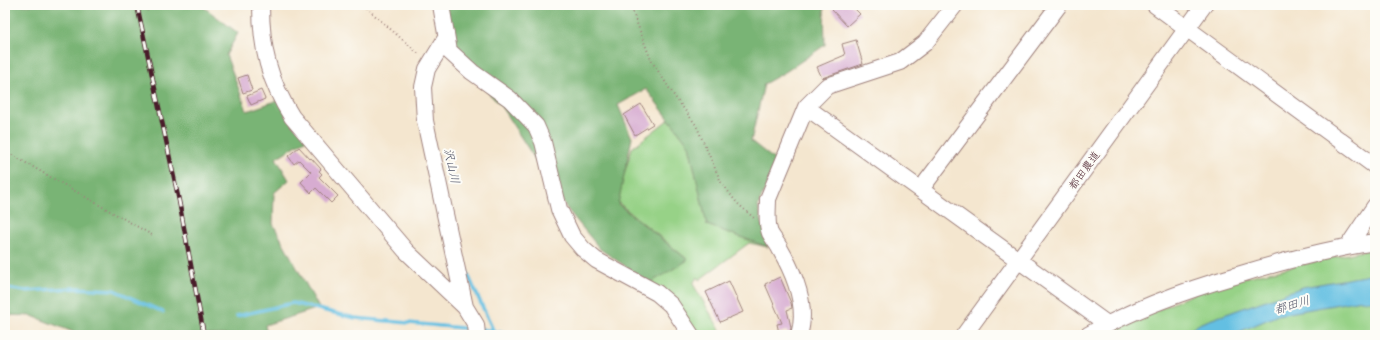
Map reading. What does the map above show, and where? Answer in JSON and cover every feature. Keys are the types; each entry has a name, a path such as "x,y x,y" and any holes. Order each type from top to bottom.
{"street":[{"path":"261,5 261,27 265,57 278,95 292,117 406,251 465,307"},
{"path":"441,5 447,44 472,72 510,99 536,126 543,142 560,209 572,236 583,249 596,260 657,293 671,305 691,335"},
{"path":"799,335 802,324 803,308 793,275 780,248 770,232 768,199 806,108 827,86 900,62 926,43 955,5"},
{"path":"921,189 1059,5"},
{"path":"1155,5 1375,166"},
{"name":"都田農道","path":"964,335 1204,5"},
{"path":"447,44 430,63 423,87 426,121 465,307 476,330"},
{"path":"806,108 921,189 1107,324"},
{"path":"1348,246 1375,206"},
{"path":"1088,335 1107,324 1159,300 1198,287 1270,265 1348,246 1375,242"}],"path":[{"path":"146,11 149,5"},
{"path":"363,5 430,63"},
{"path":"630,5 652,60 675,97 696,125 721,182 737,203 770,232"},
{"path":"5,151 152,236"}],"green space":[{"path":"5,5 201,5 238,33 226,55 247,111 284,98 315,134 276,158 289,180 274,193 273,224 319,308 265,325 267,335 81,335 32,316 5,315"},
{"path":"444,5 824,5 825,45 787,71 764,84 751,141 776,161 758,206 768,247 707,225 689,145 646,89 618,105 632,138 618,204 688,260 650,283 600,249 568,210 500,105 460,63"},
{"path":"669,119 689,145 707,225 768,247 749,243 699,280 697,277 693,284 723,335 694,335 650,283 687,259 616,201 632,148"},
{"path":"1375,248 1375,335 1101,335 1216,284"}],"water":[{"name":"都田川","path":"1375,274 1375,302 1361,300 1278,315 1232,335 1182,335 1201,323 1303,287"}],"building":[{"path":"837,5 851,5 860,14 847,26 832,10"},
{"path":"856,40 863,64 822,78 817,67 845,55 842,44"},
{"path":"247,75 252,90 243,93 238,78"},
{"path":"261,90 265,99 251,105 247,96"},
{"path":"641,104 653,124 635,135 624,115"},
{"path":"299,147 321,169 319,171 322,174 319,177 338,196 331,203 316,188 311,193 301,182 311,172 299,160 294,164 288,156"},
{"path":"780,277 792,308 787,310 791,327 790,335 786,331 779,333 777,324 782,323 765,284"},
{"path":"729,281 743,312 720,322 706,292"}],"waterway":[{"name":"沢山川","path":"464,266 493,330"},
{"path":"5,288 25,291 75,288 114,290 163,312"},
{"path":"237,316 293,303 355,318 473,329"},
{"path":"481,329 517,335"}],"railway":[{"path":"137,5 179,201 204,335"}]}
